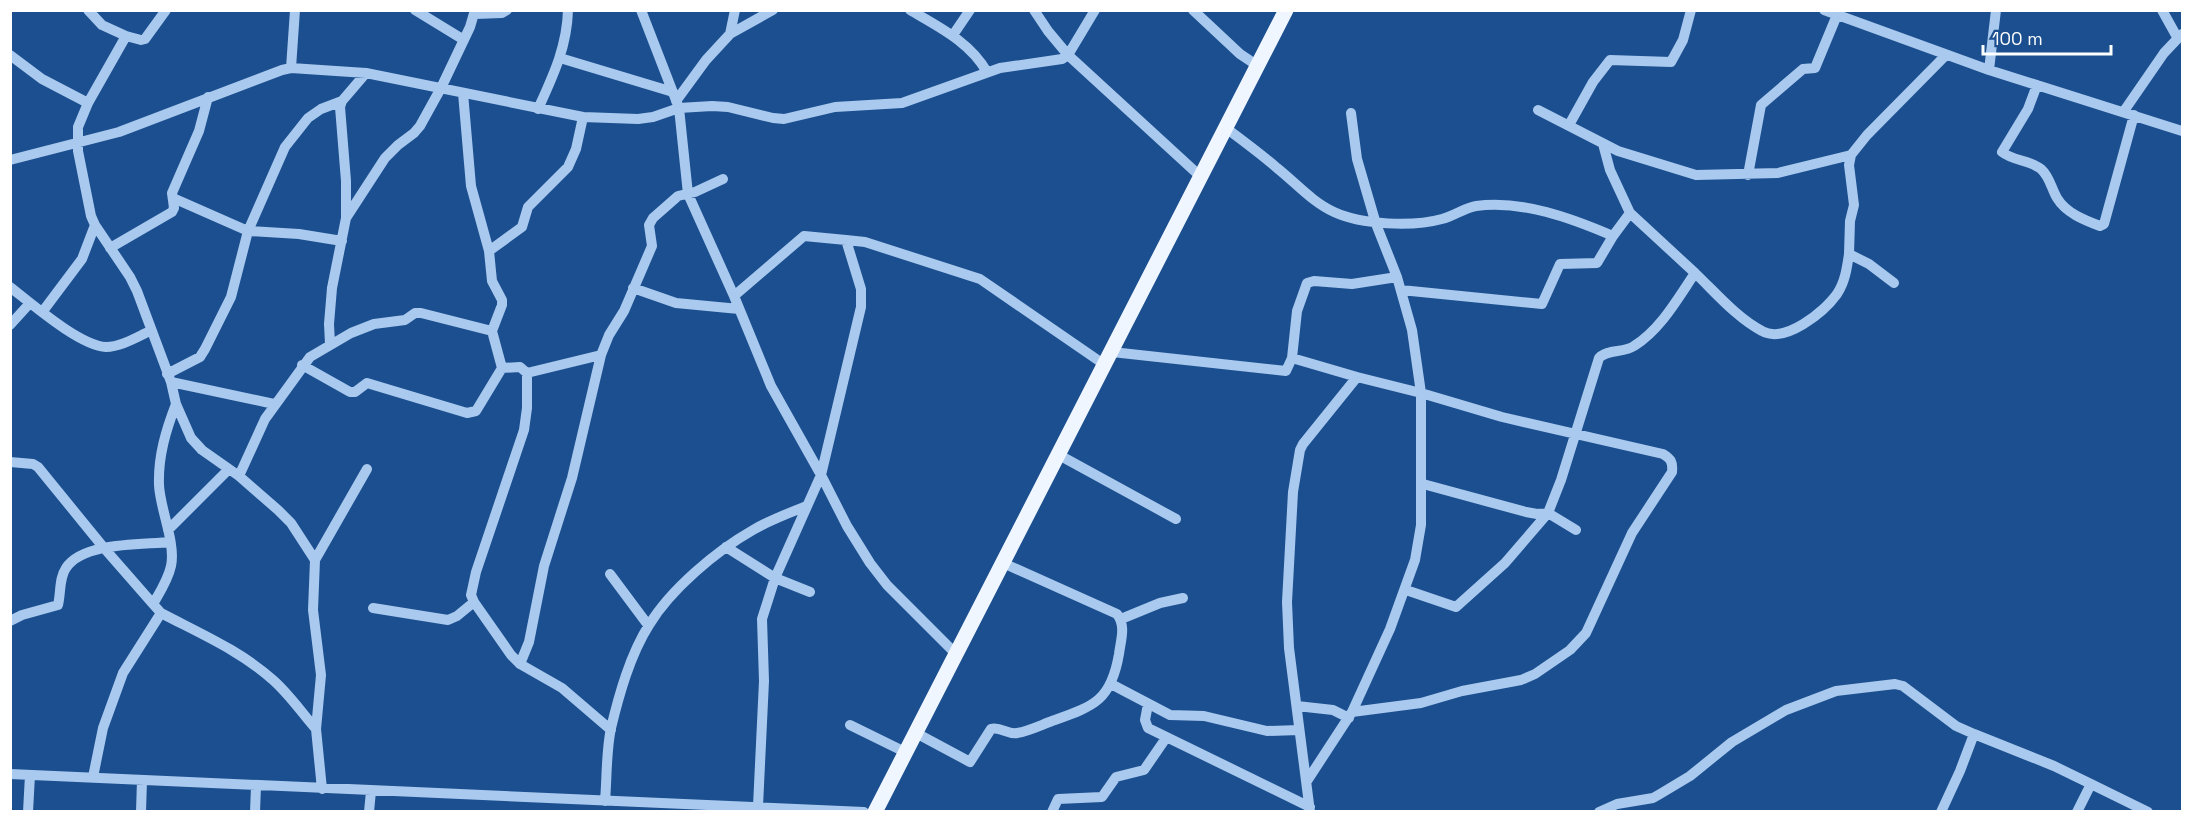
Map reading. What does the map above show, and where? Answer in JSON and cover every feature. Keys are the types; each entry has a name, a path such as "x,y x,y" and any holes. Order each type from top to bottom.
{"main road":[{"path":"875,812 1286,10"}],"street":[{"path":"88,10 102,25 141,40 145,39 166,10"},
{"path":"291,68 295,10"},
{"path":"415,10 464,40"},
{"path":"346,219 385,158 420,126 441,88 475,12 502,13 507,10"},
{"path":"538,109 560,57 568,10"},
{"path":"641,10 658,60 676,100 688,194 771,386 847,526 870,563 895,593 956,654"},
{"path":"730,34 735,10"},
{"path":"10,160 119,132 291,68 366,73 583,117 638,119 652,117 676,100 706,60 730,34 773,10"},
{"path":"910,10 953,35 980,60 987,72"},
{"path":"953,35 970,10"},
{"path":"1034,10 1068,55 1201,177"},
{"path":"560,57 676,100 728,107 784,119 835,106 902,103 1000,68 1056,61 1068,55 1095,10"},
{"path":"1193,10 1239,54 1258,66"},
{"path":"1569,125 1593,82 1610,60 1671,62 1683,39 1691,10"},
{"path":"1824,10 1946,56 2182,131"},
{"path":"1989,70 1996,10"},
{"path":"2037,85 2028,109 2003,150 2003,154 2029,162 2039,168 2047,175 2057,199 2063,206 2082,219 2100,225 2104,224 2129,113 2164,53 2180,36 2162,10"},
{"path":"1748,175 1761,105 1803,69 1815,68 1837,15"},
{"path":"126,36 79,120 78,142 94,225 137,291 169,378 176,404 191,438 202,450 239,476 291,523 315,560"},
{"path":"10,55 42,80 88,103"},
{"path":"1603,144 1610,170 1630,213 1734,310 1763,332 1772,334 1794,329 1825,308 1837,293 1844,279 1849,254 1850,221 1854,205 1849,165 1851,155 1867,135 1946,56"},
{"path":"330,344 332,288 346,219 346,182 340,107 342,101 366,73"},
{"path":"302,365 350,392 355,392 367,383 472,414 481,405 502,368 492,331 502,300 492,281 489,251 471,186 463,93"},
{"path":"110,248 168,215 174,208 172,193 199,131 208,97"},
{"path":"169,378 200,357 206,349 231,297 248,231 285,147 308,118 321,109 342,101"},
{"path":"1538,110 1603,144 1696,175 1748,175 1794,170 1851,155"},
{"path":"1307,781 1351,715 1406,590 1415,560 1421,525 1423,484 1421,393 1412,330 1397,277 1376,224 1357,159 1351,113"},
{"path":"489,251 522,227 528,207 568,166 576,149 583,117"},
{"path":"1227,128 1317,202 1336,213 1376,224 1427,222 1443,219 1477,206 1507,206 1561,215 1613,236"},
{"path":"520,664 529,642 544,566 572,478 601,355 609,335 624,311 652,246 649,231 653,219 678,196 723,179"},
{"path":"173,198 248,231 299,234 342,241"},
{"path":"1401,290 1544,304 1560,264 1597,263 1630,213"},
{"path":"43,311 82,259 94,225"},
{"path":"734,296 804,236 865,242 980,279 1109,359 1287,371 1292,358 1295,318 1307,283 1314,281 1353,284 1397,277"},
{"path":"758,806 764,681 762,619 775,578 821,475 861,307 861,289 846,240"},
{"path":"1849,254 1869,264 1894,283"},
{"path":"1406,590 1453,607 1459,606 1505,563 1548,513 1561,480 1599,358 1603,354 1634,347 1649,334 1665,316 1695,273"},
{"path":"10,287 77,338 93,345 106,347 117,345 150,331"},
{"path":"633,288 676,303 739,309"},
{"path":"10,325 30,303"},
{"path":"239,476 265,418 274,404 302,365 330,344 374,324 405,320 415,313 492,331"},
{"path":"527,373 601,355"},
{"path":"1292,358 1502,417 1663,454 1671,458 1673,465 1672,472 1632,533 1586,633 1570,650 1536,674 1521,680 1462,691 1421,703 1351,715 1333,710 1297,706"},
{"path":"502,368 520,367 527,373 527,408 524,430 476,572 471,595 511,655 520,664 562,688 610,730"},
{"path":"1310,809 1289,648 1287,602 1290,516 1300,450 1357,377"},
{"path":"169,378 274,404"},
{"path":"153,603 168,577 172,564 159,486 165,432 176,404"},
{"path":"1059,455 1176,519"},
{"path":"10,462 33,464 38,467 161,613 225,647 261,670 274,681 316,729"},
{"path":"168,530 229,469"},
{"path":"322,789 316,729 321,675 313,610 315,560 367,469"},
{"path":"1423,484 1527,512 1548,513 1576,530"},
{"path":"605,801 610,730 638,646 648,626 685,583 726,547 776,518 807,506"},
{"path":"10,621 21,615 55,607 59,601 62,578 66,568 77,556 85,552 170,542"},
{"path":"726,547 775,578 810,592"},
{"path":"916,733 970,762 991,729 1016,734 1075,713 1095,703 1112,684 1123,627 1120,619 1110,609 1003,563"},
{"path":"610,574 648,626"},
{"path":"1120,619 1160,603 1183,598"},
{"path":"373,608 448,620 474,602"},
{"path":"93,777 103,728 123,673 161,613"},
{"path":"1112,684 1170,715 1204,716 1267,731 1299,730"},
{"path":"1599,812 1617,804 1648,799 1660,794 1690,776 1732,742 1786,710 1836,691 1895,684 1903,687 1956,726 2054,766 2148,812"},
{"path":"1148,704 1146,725 1166,738 1310,809"},
{"path":"850,725 905,752"},
{"path":"1941,812 1974,734"},
{"path":"1052,812 1058,799 1102,797 1116,777 1144,770 1166,738"},
{"path":"10,774 864,812"},
{"path":"28,812 30,775"},
{"path":"141,812 142,780"},
{"path":"2078,812 2091,784"},
{"path":"255,812 256,786"},
{"path":"369,812 371,791"},
{"path":"1648,799 1652,812"}]}
